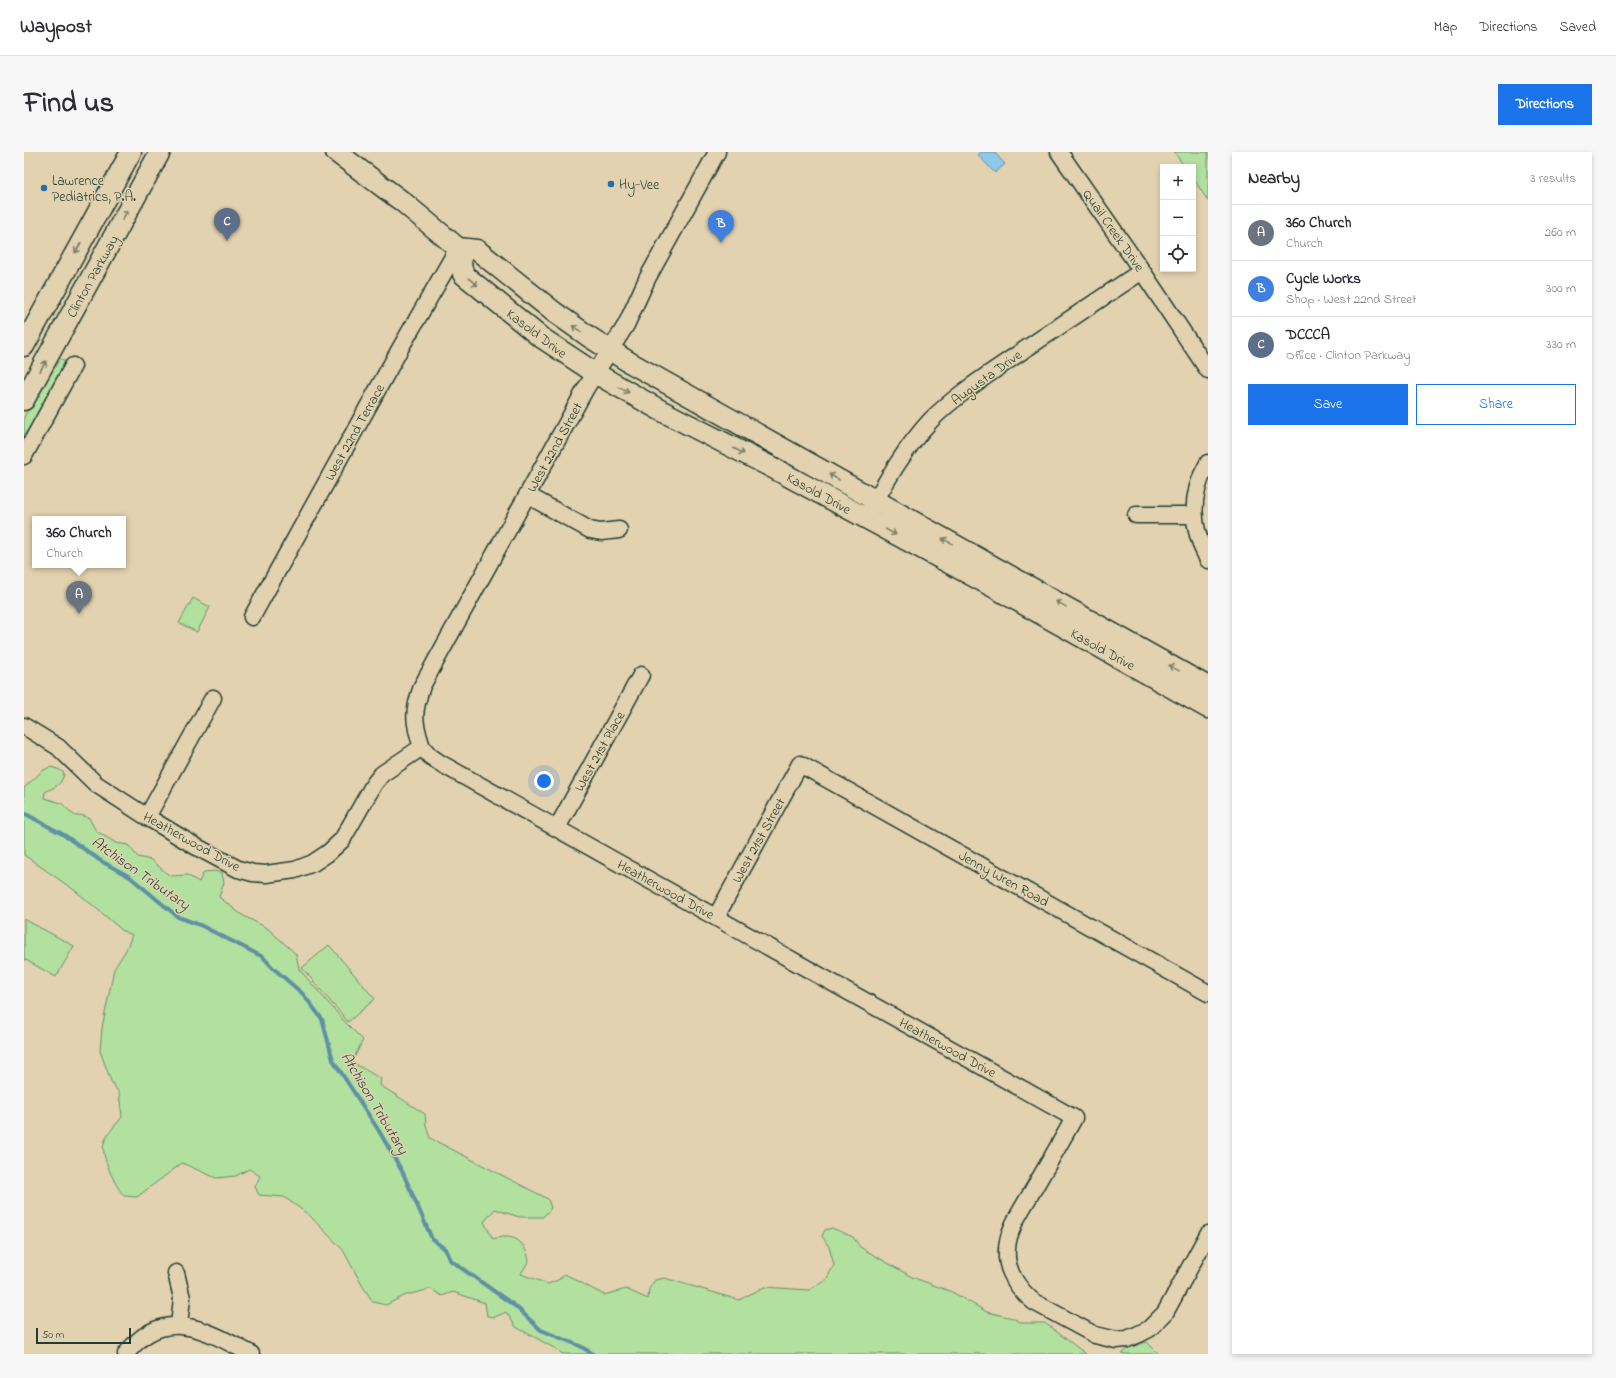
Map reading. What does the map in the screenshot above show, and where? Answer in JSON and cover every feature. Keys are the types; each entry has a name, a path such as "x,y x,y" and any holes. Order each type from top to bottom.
{"main road":[{"name":"Clinton Parkway","path":"24,346 131,152"},
{"name":"Clinton Parkway","path":"24,400 160,152"},
{"path":"336,152 403,202 458,248"},
{"name":"Kasold Drive","path":"1208,687 610,350 554,312 477,250 458,248 463,274 539,336 595,373 660,410 775,469 995,588 1208,708"}],"street":[{"name":"West 22nd Street","path":"422,747 416,729 414,716 416,703 422,686 595,373 626,325 647,279 717,152"},
{"name":"Quail Creek Drive","path":"1059,152 1142,270 1208,370"},
{"name":"West 22nd Terrace","path":"252,617 401,347 458,248"},
{"name":"Augusta Drive","path":"865,518 895,465 932,419 981,379 1142,270"},
{"path":"24,456 73,366"},
{"path":"1208,463 1200,479 1194,514 1196,533 1208,560"},
{"path":"527,495 590,530 601,532 619,530"},
{"path":"1136,515 1194,514"},
{"name":"West 21st Place","path":"556,828 641,675"},
{"path":"147,817 213,698"},
{"name":"Heatherwood Drive","path":"24,726 58,747 96,784 147,817 195,846 238,868 253,873 266,874 296,870 313,863 328,853 342,840 374,784 382,774 393,765 422,747 430,756 440,762 1074,1118 1012,1229 1007,1249 1011,1274 1018,1285 1034,1302 1095,1335 1116,1340 1127,1339 1149,1329 1165,1313 1208,1234"},
{"name":"West 21st Street","path":"716,917 800,764"},
{"name":"Jenny Wren Road","path":"800,764 1208,993"},
{"path":"176,1273 182,1298 179,1325"},
{"path":"126,1354 145,1336 157,1330 179,1325 196,1327 214,1334 251,1354"}],"green space":[{"path":"1174,152 1208,152 1208,201 1196,183 1196,164 1183,164"},
{"path":"57,357 67,362 24,441 24,417"},
{"path":"193,598 210,607 197,632 179,623"},
{"path":"50,767 58,769 64,773 60,783 45,792 44,798 61,803 75,816 81,815 89,818 96,831 116,843 128,845 138,857 151,860 170,876 187,875 199,882 204,872 214,871 222,873 224,883 219,897 242,915 267,928 296,954 299,969 345,1022 363,1040 352,1062 381,1079 380,1085 425,1114 426,1125 430,1138 548,1199 551,1208 543,1217 519,1217 495,1209 484,1222 493,1239 500,1237 512,1238 521,1243 524,1247 529,1260 521,1274 548,1284 558,1280 565,1274 604,1295 626,1289 648,1299 649,1289 655,1280 665,1278 739,1300 764,1287 809,1290 826,1280 834,1265 829,1247 822,1236 825,1230 832,1228 853,1237 860,1247 912,1277 952,1292 987,1312 1013,1318 1022,1323 1045,1323 1086,1354 562,1354 558,1350 516,1327 506,1312 495,1317 487,1316 485,1303 453,1292 442,1296 431,1289 406,1295 386,1305 373,1302 343,1250 309,1215 284,1197 259,1195 255,1187 260,1176 249,1169 236,1176 216,1178 182,1163 137,1197 124,1196 113,1178 104,1155 103,1148 105,1139 122,1117 119,1093 111,1081 100,1051 102,1028 114,969 126,950 132,935 123,931 77,892 24,855 24,788 42,771"},
{"path":"24,919 74,946 56,977 24,959"},
{"path":"329,945 375,999 348,1022 302,968"},
{"path":"1147,1342 1159,1354 1121,1354 1128,1348"}],"water":[{"path":"981,152 994,152 1005,164 995,173 978,155"}],"waterway":[{"name":"Atchison Tributary","path":"24,813 64,835 101,861 130,877 178,917 200,925 263,957 273,968 303,994 322,1019 333,1060 379,1131 403,1173 432,1239 445,1249 450,1260 515,1306 541,1330 580,1346 593,1354"}],"place":[{"name":"Hy-Vee","path":"611,184"},
{"name":"Lawrence Pediatrics, P.A.","path":"44,188"},
{"name":"DCCCA","path":"227,241"},
{"name":"Cycle Works","path":"721,243"},
{"name":"360 Church","path":"79,614"}]}
